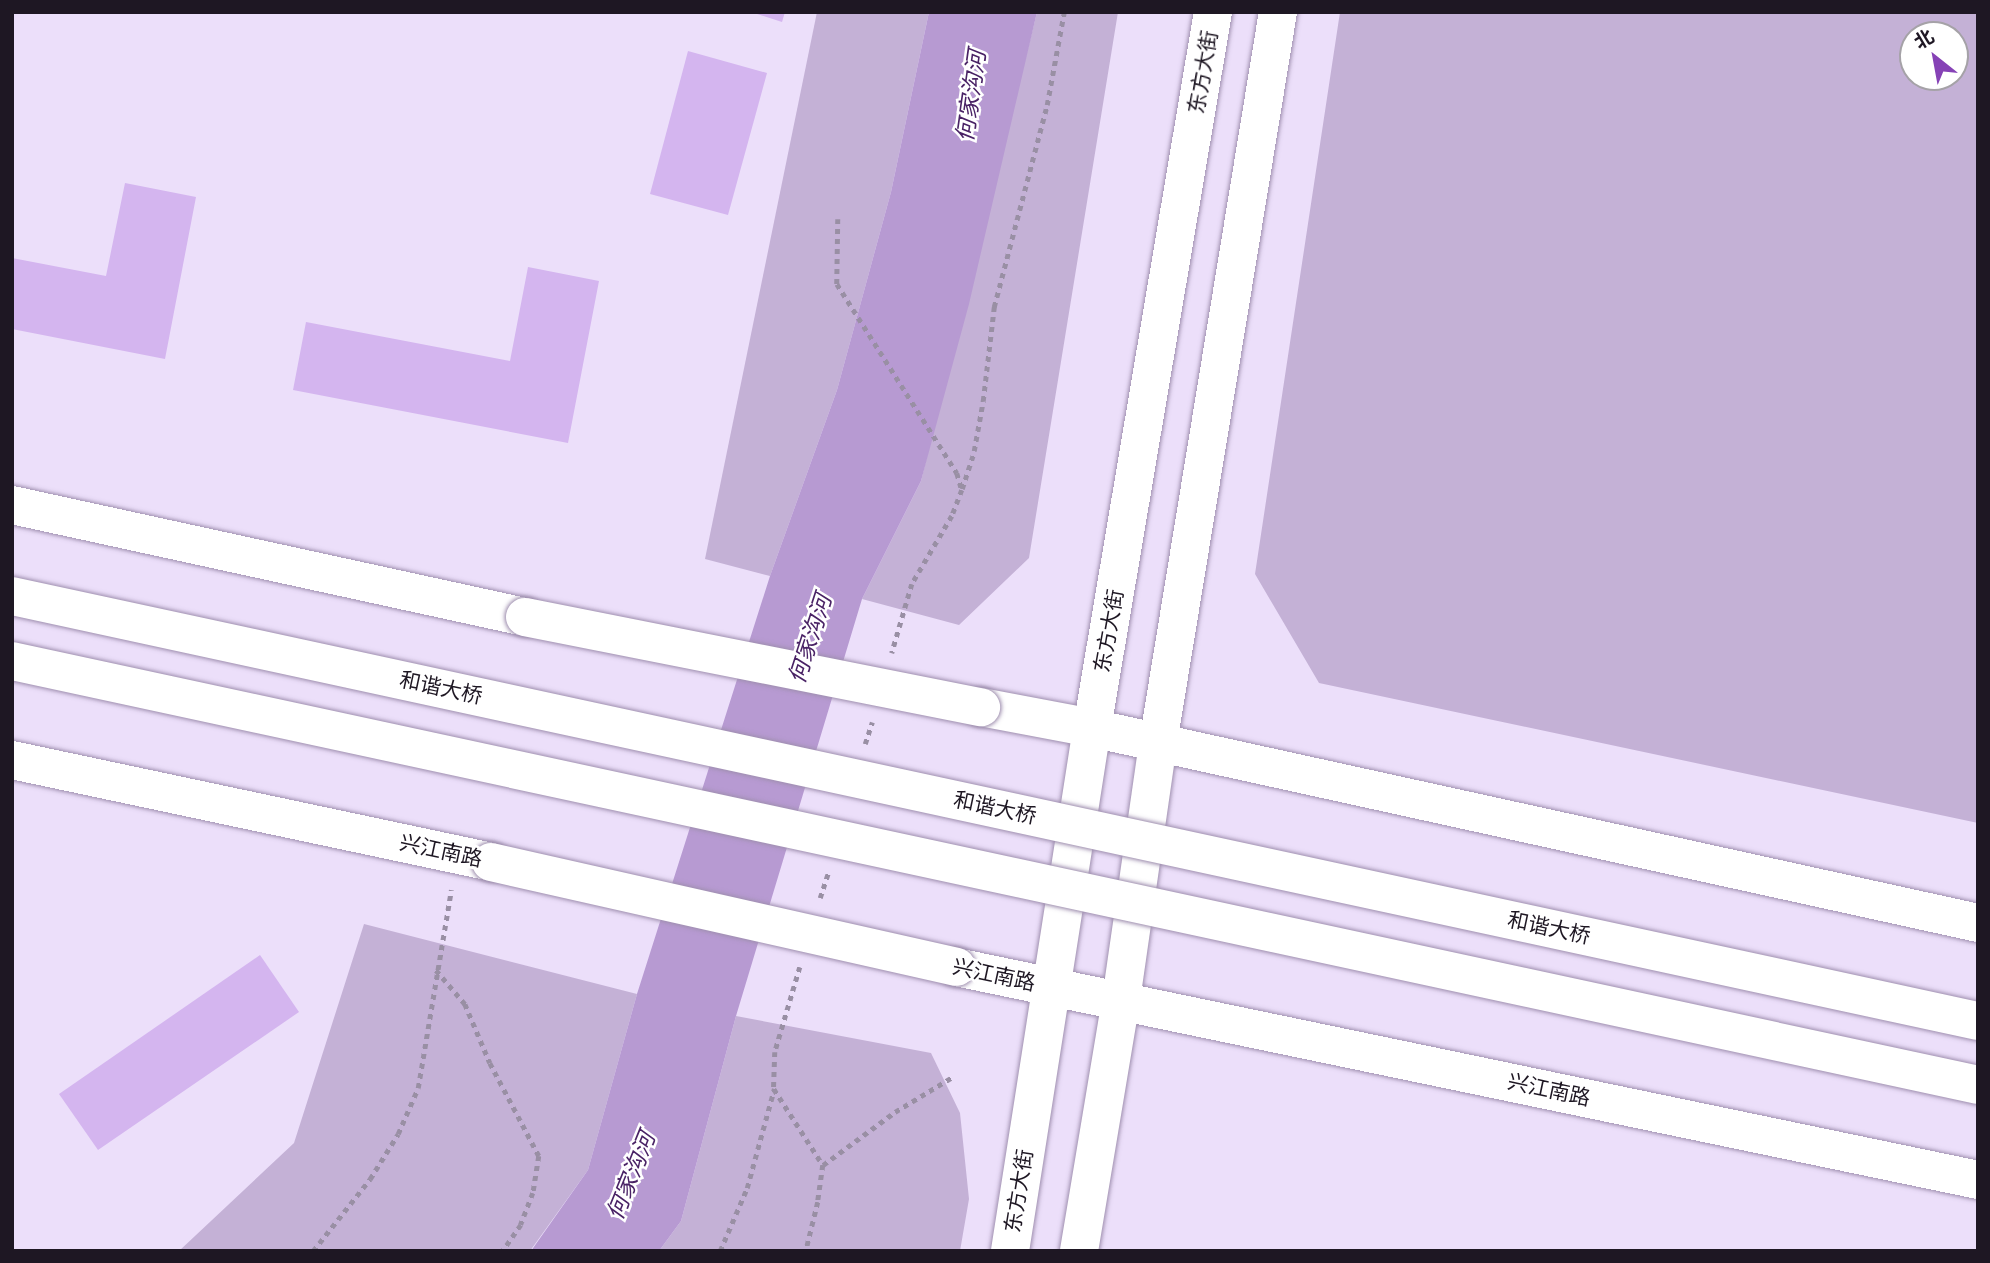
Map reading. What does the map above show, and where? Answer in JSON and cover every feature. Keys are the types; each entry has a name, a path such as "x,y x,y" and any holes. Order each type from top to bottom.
{"main road":[{"name":"东方大街","path":"1010,1251 1092,728 1213,12"},
{"path":"1079,1251 1121,1000 1158,744 1278,12"},
{"path":"12,505 525,617 1092,728 1978,923"},
{"name":"和谐大桥","path":"12,596 1978,1021"},
{"path":"12,661 1978,1086"},
{"name":"兴江南路","path":"12,760 474,859 956,967 1978,1180"}],"path":[{"path":"962,490 974,451 981,414 993,307 1047,106 1064,12"},
{"path":"838,219 837,284 943,452"},
{"path":"313,1251 370,1178 397,1134 418,1088 436,970 474,859"},
{"path":"436,970 465,1004 490,1063 539,1156 533,1193 521,1226 503,1251"},
{"path":"823,1165 918,1097 951,1077"},
{"path":"720,1251 747,1188 774,1088"}],"shaded area":[{"path":"817,12 929,12 891,192 837,390 770,576 705,559"},
{"path":"1037,12 1118,12 1029,558 959,625 862,599 921,481"},
{"path":"1340,12 1978,12 1978,823 1319,683 1255,574"},
{"path":"364,924 637,994 588,1170 530,1251 179,1251 294,1143"},
{"path":"736,1016 931,1053 960,1113 969,1199 960,1251 659,1251 681,1221"}],"water":[{"name":"何家沟河","path":"929,12 1037,12 969,304 921,481 862,599 736,1016 681,1221 659,1251 531,1251 588,1170 637,994 770,576 837,390 891,192"}],"building":[{"path":"751,12 785,12 782,22"},
{"path":"688,51 767,73 728,215 650,194"},
{"path":"125,183 196,197 165,359 12,329 12,258 106,276"},
{"path":"528,267 599,281 568,443 293,390 306,322 510,361"},
{"path":"260,955 299,1012 98,1150 59,1094"}]}
